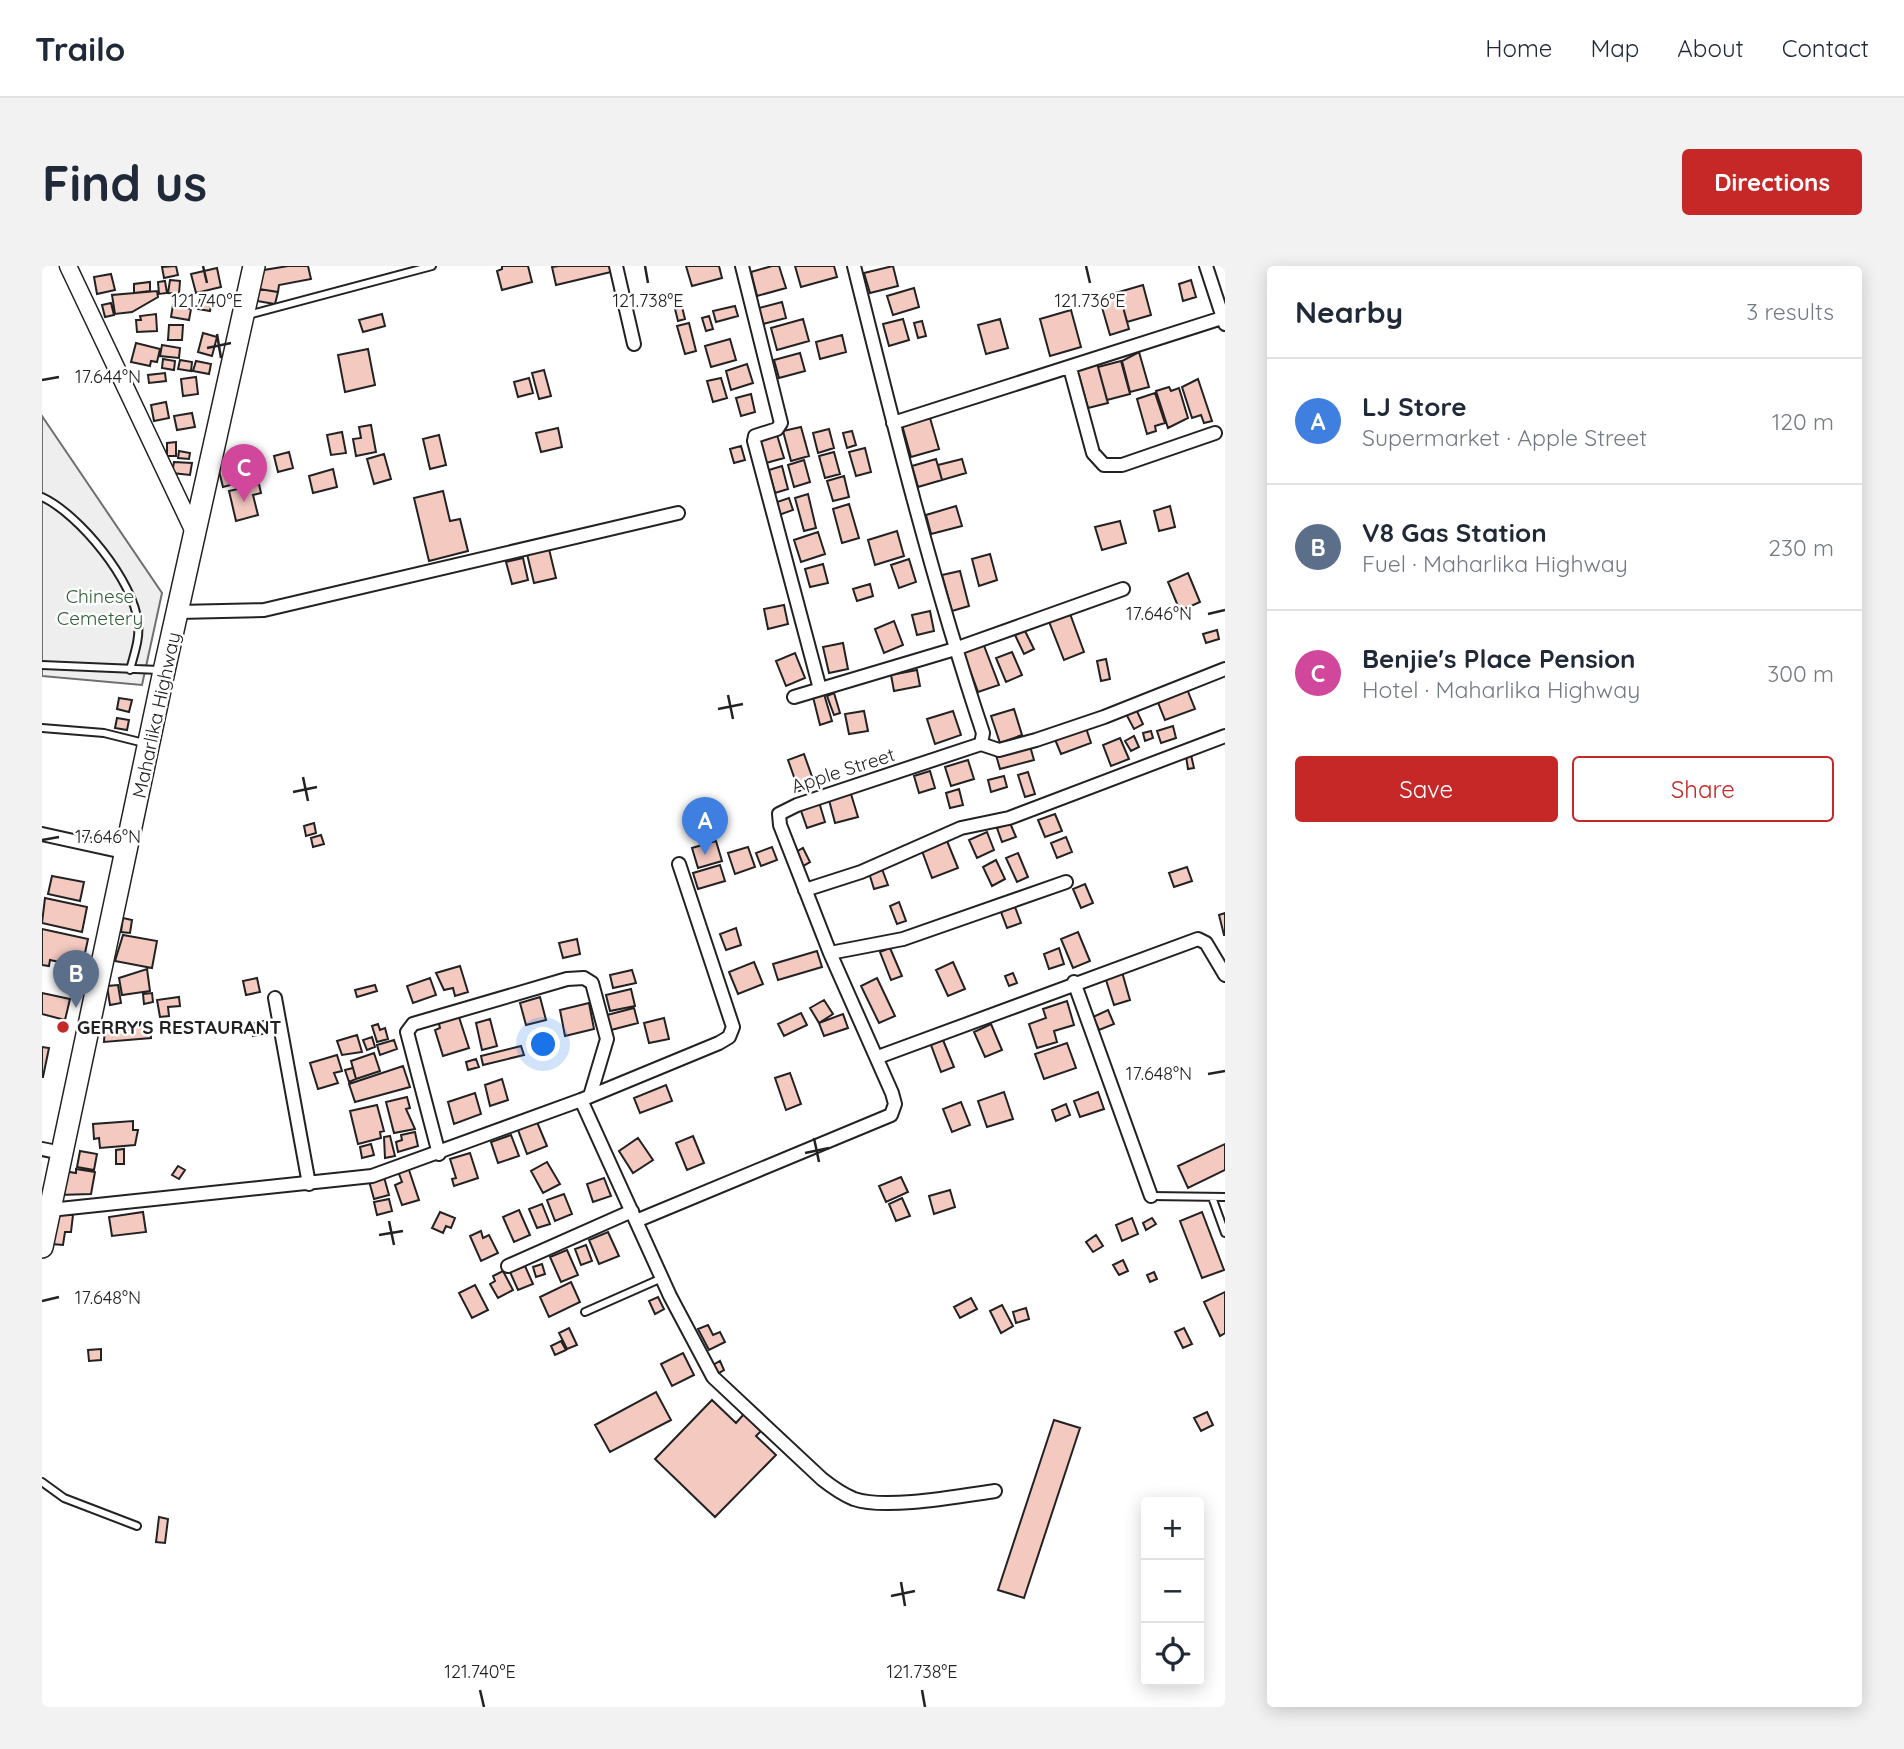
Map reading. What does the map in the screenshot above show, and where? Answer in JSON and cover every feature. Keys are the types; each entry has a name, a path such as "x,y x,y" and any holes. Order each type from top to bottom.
{"highway":[{"name":"Maharlika Highway","path":"42,1247 50,1210 52,1151 128,853 164,671 254,266"}],"street":[{"path":"68,266 195,534"},
{"path":"616,266 634,344"},
{"path":"742,266 781,423 777,429 755,436 754,441 820,689"},
{"path":"854,266 893,423 955,649 983,733 981,744 999,750 1036,740 1104,717 1225,668"},
{"path":"893,423 1224,320 1206,266"},
{"path":"1070,368 1093,453 1104,465 1122,465 1215,433"},
{"path":"177,611 264,610 678,513"},
{"path":"794,698 955,649 1123,589"},
{"path":"805,890 872,867 961,828 1009,818 1225,736"},
{"name":"Apple Street","path":"634,1216 886,1119 895,1104 878,1057 830,953 780,825 783,810 981,744"},
{"path":"42,834 128,853"},
{"path":"50,1210 372,1176 439,1154 719,1043 731,1033 729,1017 679,864"},
{"path":"830,953 903,939 1066,882"},
{"path":"878,1057 1074,982 1198,939 1206,943 1225,975"},
{"path":"439,1154 407,1032 413,1024 567,979 584,978 592,982 607,1039 585,1098 662,1278 713,1377 838,1492 857,1500 896,1501 995,1491"},
{"path":"1074,982 1151,1196"},
{"path":"275,998 309,1184"},
{"path":"508,1266 634,1216"}],"lane":[{"path":"243,317 432,266"},
{"path":"42,498 69,516 122,579 135,605 138,621 139,637 130,670"},
{"path":"42,665 164,671"},
{"path":"42,729 104,733 149,744"},
{"path":"1151,1196 1225,1197"},
{"path":"1212,1197 1225,1233"},
{"path":"585,1312 662,1278"},
{"path":"42,1482 64,1498 137,1526"}],"green space":[{"name":"Chinese Cemetery","path":"42,416 162,593 142,685 42,676"}],"building":[{"path":"176,266 178,275 164,278 162,267"},
{"path":"308,266 311,279 279,285 278,292 259,289 264,270"},
{"path":"502,266 528,266 532,282 502,290 497,271 502,269"},
{"path":"609,266 611,272 556,285 552,267"},
{"path":"686,266 719,266 722,278 692,286"},
{"path":"779,266 786,288 757,296 751,272"},
{"path":"795,266 834,266 837,277 801,287"},
{"path":"893,266 898,286 870,293 864,273"},
{"path":"217,268 221,287 196,293 191,274"},
{"path":"111,274 115,290 97,294 94,277"},
{"path":"170,280 180,281 179,294 168,293"},
{"path":"1191,280 1196,297 1183,301 1179,284"},
{"path":"165,281 167,293 159,294 158,282"},
{"path":"150,282 150,291 134,293 134,284"},
{"path":"1143,285 1151,315 1127,322 1119,292"},
{"path":"914,288 919,307 893,315 887,296"},
{"path":"259,289 278,292 275,304 257,301"},
{"path":"157,291 158,297 132,312 115,314 112,295"},
{"path":"1119,292 1129,329 1110,335 1099,297"},
{"path":"200,300 212,302 210,311 198,309"},
{"path":"782,302 786,318 763,324 759,308"},
{"path":"111,303 114,315 105,317 102,305"},
{"path":"173,305 191,309 189,320 171,317"},
{"path":"735,306 738,316 716,322 713,311"},
{"path":"682,307 685,319 678,321 675,309"},
{"path":"1071,310 1081,347 1050,356 1040,319"},
{"path":"156,314 157,331 137,332 136,320 141,320 140,316"},
{"path":"382,314 385,326 363,332 359,320"},
{"path":"709,316 713,329 706,331 702,318"},
{"path":"803,319 809,341 777,350 771,328"},
{"path":"903,319 909,340 889,346 883,324"},
{"path":"1000,319 1008,348 986,354 978,325"},
{"path":"922,321 926,336 918,338 914,323"},
{"path":"689,323 696,351 685,354 677,326"},
{"path":"169,325 183,325 182,340 168,340"},
{"path":"203,333 217,337 212,356 198,352"},
{"path":"842,335 846,352 820,359 816,342"},
{"path":"730,339 736,360 711,367 705,346"},
{"path":"136,343 160,349 157,362 151,361 150,366 131,362"},
{"path":"162,345 180,348 179,358 160,356"},
{"path":"368,349 375,385 345,392 338,355"},
{"path":"1139,352 1149,387 1130,392 1122,361"},
{"path":"800,353 805,371 779,378 774,360"},
{"path":"163,359 175,361 174,370 162,368"},
{"path":"180,360 192,362 191,371 178,369"},
{"path":"196,361 211,364 209,374 193,371"},
{"path":"1121,361 1130,394 1107,400 1098,367"},
{"path":"1097,363 1108,403 1088,408 1077,368"},
{"path":"747,364 753,383 731,390 726,371"},
{"path":"544,370 551,396 539,399 532,373"},
{"path":"165,373 166,381 149,383 148,375"},
{"path":"196,377 198,394 183,396 181,379"},
{"path":"529,378 533,393 518,397 514,382"},
{"path":"721,378 727,398 713,402 707,381"},
{"path":"1198,379 1212,421 1204,423 1201,415 1192,418 1182,387"},
{"path":"1169,387 1171,391 1179,388 1188,418 1168,428 1156,391"},
{"path":"1155,393 1165,423 1155,426 1156,431 1147,434 1137,399"},
{"path":"751,394 755,412 741,416 736,398"},
{"path":"166,402 169,418 154,421 151,405"},
{"path":"192,413 195,427 177,430 174,416"},
{"path":"930,418 939,449 911,457 902,425"},
{"path":"371,425 376,452 356,456 353,439 361,438 359,427"},
{"path":"801,427 809,456 791,461 783,431"},
{"path":"558,428 562,447 541,452 536,433"},
{"path":"829,429 834,448 818,453 813,433"},
{"path":"852,431 856,445 847,448 843,433"},
{"path":"342,432 346,453 331,455 327,435"},
{"path":"439,435 446,465 430,469 423,439"},
{"path":"777,435 784,458 766,463 760,440"},
{"path":"176,442 176,456 167,456 167,443"},
{"path":"741,446 745,460 734,463 730,449"},
{"path":"865,448 871,472 856,476 849,452"},
{"path":"179,451 190,453 189,459 178,458"},
{"path":"289,452 293,468 278,472 274,456"},
{"path":"834,452 840,474 825,478 819,456"},
{"path":"384,454 391,479 374,484 367,459"},
{"path":"255,457 260,477 223,487 218,467 239,466 238,461"},
{"path":"936,459 942,480 918,487 912,466"},
{"path":"962,459 966,473 942,480 938,465"},
{"path":"804,460 810,482 794,487 788,465"},
{"path":"174,462 192,463 190,475 172,473"},
{"path":"782,466 788,489 775,493 769,470"},
{"path":"333,469 337,487 313,493 309,476"},
{"path":"844,476 849,497 833,501 827,481"},
{"path":"259,484 261,493 253,495 258,515 236,521 229,491"},
{"path":"443,491 450,521 460,519 468,551 429,561 414,498"},
{"path":"808,494 816,528 804,531 795,498"},
{"path":"789,498 793,510 779,515 774,503"},
{"path":"849,504 859,538 842,543 833,509"},
{"path":"956,506 962,526 931,534 926,515"},
{"path":"1170,506 1175,527 1159,531 1154,511"},
{"path":"1120,521 1126,543 1102,550 1095,527"},
{"path":"897,531 904,556 875,565 868,540"},
{"path":"818,532 825,554 801,562 794,540"},
{"path":"549,549 556,578 534,583 527,554"},
{"path":"990,554 997,580 979,586 972,559"},
{"path":"523,558 528,580 512,584 506,562"},
{"path":"909,559 916,582 899,588 891,565"},
{"path":"823,564 828,583 810,587 805,569"},
{"path":"960,571 969,606 952,611 942,575"},
{"path":"1188,573 1200,602 1180,611 1168,582"},
{"path":"870,584 873,596 857,601 853,589"},
{"path":"784,605 788,624 768,629 764,609"},
{"path":"930,611 934,631 917,635 912,615"},
{"path":"1069,611 1084,652 1064,660 1048,619"},
{"path":"894,621 903,645 884,653 875,629"},
{"path":"1217,630 1219,639 1206,643 1203,634"},
{"path":"1025,631 1034,649 1024,654 1015,635"},
{"path":"843,643 848,669 829,673 823,647"},
{"path":"983,643 999,685 978,692 963,651"},
{"path":"1012,652 1022,675 1006,682 996,658"},
{"path":"795,653 805,678 786,686 776,661"},
{"path":"1106,659 1110,679 1101,681 1097,661"},
{"path":"917,670 920,686 894,691 891,675"},
{"path":"1187,689 1195,709 1165,720 1157,700"},
{"path":"834,693 840,713 834,715 827,696"},
{"path":"824,694 832,721 820,725 813,697"},
{"path":"119,698 132,700 129,712 117,709"},
{"path":"1135,707 1143,724 1134,729 1125,712"},
{"path":"1014,709 1022,735 1000,743 991,716"},
{"path":"864,711 868,731 849,734 845,714"},
{"path":"953,711 961,735 935,744 927,719"},
{"path":"117,718 129,720 127,730 115,728"},
{"path":"1085,725 1091,743 1061,754 1054,737"},
{"path":"1173,726 1176,738 1161,743 1157,731"},
{"path":"1151,731 1153,738 1145,741 1143,733"},
{"path":"1134,736 1139,747 1131,751 1125,741"},
{"path":"1120,738 1129,759 1111,766 1103,745"},
{"path":"1030,746 1034,760 1000,769 996,755"},
{"path":"804,754 815,785 799,791 788,760"},
{"path":"1191,755 1194,768 1188,769 1186,756"},
{"path":"968,760 974,779 951,786 945,767"},
{"path":"930,771 935,788 919,793 914,776"},
{"path":"1028,772 1035,794 1025,797 1018,775"},
{"path":"1004,776 1007,787 991,792 988,780"},
{"path":"959,789 963,805 950,808 946,793"},
{"path":"851,794 858,817 835,823 829,800"},
{"path":"819,802 825,822 807,828 800,808"},
{"path":"1055,814 1062,831 1045,837 1038,820"},
{"path":"314,823 316,833 306,836 304,826"},
{"path":"1010,823 1016,837 1002,842 997,828"},
{"path":"987,832 994,850 977,858 969,840"},
{"path":"321,835 324,844 313,847 311,838"},
{"path":"1066,837 1072,852 1057,858 1051,843"},
{"path":"716,841 722,861 698,868 692,848"},
{"path":"947,841 958,868 932,878 922,851"},
{"path":"748,847 755,867 735,874 728,853"},
{"path":"772,847 777,860 761,866 756,853"},
{"path":"803,848 810,862 803,866 796,852"},
{"path":"1018,853 1028,877 1017,882 1006,858"},
{"path":"996,860 1005,879 992,886 983,867"},
{"path":"720,865 725,881 698,889 693,873"},
{"path":"1187,867 1192,881 1174,887 1169,873"},
{"path":"882,869 888,885 874,889 869,873"},
{"path":"52,876 84,882 80,901 48,894"},
{"path":"1085,884 1093,903 1081,908 1073,889"},
{"path":"45,898 87,907 82,932 42,923"},
{"path":"899,902 906,921 897,924 890,906"},
{"path":"1015,907 1021,923 1007,928 1001,912"},
{"path":"1225,913 1225,935 1224,935 1219,915"},
{"path":"123,918 132,920 130,933 121,932"},
{"path":"736,928 741,945 726,950 720,934"},
{"path":"42,929 88,939 82,967 50,960 49,966 42,965"},
{"path":"1078,932 1090,961 1073,968 1061,939"},
{"path":"123,935 157,941 152,968 115,961"},
{"path":"577,939 580,954 563,958 559,943"},
{"path":"890,948 902,976 891,980 880,952"},
{"path":"1059,948 1064,964 1049,969 1044,954"},
{"path":"817,951 822,967 778,980 773,964"},
{"path":"754,962 763,984 738,994 729,972"},
{"path":"953,962 965,989 948,996 936,970"},
{"path":"460,966 468,992 455,996 453,988 444,990 436,973"},
{"path":"147,969 150,991 122,995 119,978"},
{"path":"632,970 636,983 613,988 610,975"},
{"path":"1122,972 1130,1000 1114,1005 1105,977"},
{"path":"1013,973 1017,983 1009,986 1005,976"},
{"path":"257,978 260,992 246,995 243,981"},
{"path":"430,978 436,995 413,1003 407,986"},
{"path":"877,978 895,1016 879,1023 861,986"},
{"path":"118,985 121,1003 110,1005 107,986"},
{"path":"375,985 377,991 357,997 355,990"},
{"path":"631,989 635,1006 610,1011 606,995"},
{"path":"42,993 70,999 65,1020 42,1014"},
{"path":"152,993 153,1002 144,1004 143,994"},
{"path":"179,997 180,1006 168,1007 169,1016 160,1017 157,1000"},
{"path":"540,997 546,1020 526,1025 520,1003"},
{"path":"824,1000 833,1014 819,1023 810,1008"},
{"path":"1067,1001 1074,1025 1054,1031 1057,1042 1037,1048 1029,1024 1046,1018 1043,1009"},
{"path":"589,1003 594,1029 565,1036 560,1010"},
{"path":"634,1008 638,1023 611,1030 607,1015"},
{"path":"1108,1010 1114,1024 1099,1030 1093,1017"},
{"path":"801,1013 807,1025 784,1036 778,1024"},
{"path":"458,1014 469,1048 443,1056 435,1030 440,1028 438,1020"},
{"path":"843,1014 848,1028 824,1036 819,1023"},
{"path":"664,1018 669,1039 649,1043 644,1023"},
{"path":"490,1019 497,1046 482,1050 476,1023"},
{"path":"264,1021 267,1033 253,1036 251,1024"},
{"path":"188,1022 189,1032 181,1033 179,1023"},
{"path":"128,1023 128,1027 150,1025 151,1038 104,1042 105,1025"},
{"path":"378,1024 380,1030 385,1028 388,1039 377,1042 372,1026"},
{"path":"991,1024 1002,1050 985,1057 974,1032"},
{"path":"357,1035 362,1052 342,1055 337,1041"},
{"path":"372,1037 375,1047 367,1050 363,1040"},
{"path":"394,1040 397,1049 380,1055 377,1045"},
{"path":"943,1040 954,1067 941,1072 931,1045"},
{"path":"1067,1043 1076,1068 1044,1079 1035,1054"},
{"path":"521,1046 524,1055 483,1065 481,1056"},
{"path":"42,1047 49,1048 43,1077 42,1077"},
{"path":"374,1053 380,1071 356,1079 351,1061"},
{"path":"337,1055 342,1071 334,1073 338,1083 318,1089 310,1063"},
{"path":"476,1059 479,1067 468,1070 466,1062"},
{"path":"403,1066 410,1087 355,1102 349,1084"},
{"path":"353,1068 356,1079 349,1082 345,1070"},
{"path":"790,1073 801,1104 786,1110 775,1078"},
{"path":"502,1079 508,1100 490,1106 485,1085"},
{"path":"666,1085 672,1101 640,1113 634,1098"},
{"path":"1004,1092 1013,1119 987,1127 978,1101"},
{"path":"1098,1092 1104,1109 1080,1117 1074,1101"},
{"path":"475,1093 481,1114 454,1124 448,1102"},
{"path":"407,1097 410,1108 406,1109 415,1129 394,1133 386,1102"},
{"path":"961,1102 970,1125 952,1132 943,1109"},
{"path":"1066,1104 1070,1115 1056,1121 1052,1110"},
{"path":"377,1105 384,1131 380,1132 381,1138 358,1144 350,1111"},
{"path":"133,1121 133,1130 138,1130 135,1145 100,1148 99,1138 94,1139 93,1124"},
{"path":"537,1122 547,1146 527,1154 518,1130"},
{"path":"415,1132 418,1146 398,1152 396,1142 402,1140 401,1135"},
{"path":"511,1135 519,1156 498,1163 491,1142"},
{"path":"390,1136 395,1156 385,1158 384,1137"},
{"path":"693,1136 704,1163 687,1170 676,1143"},
{"path":"638,1138 653,1160 633,1173 619,1151"},
{"path":"371,1144 374,1155 362,1158 360,1147"},
{"path":"1225,1144 1225,1170 1188,1188 1178,1166"},
{"path":"124,1149 124,1164 116,1164 116,1150"},
{"path":"80,1151 97,1154 94,1170 77,1167"},
{"path":"470,1153 478,1178 454,1186 452,1179 456,1178 450,1159"},
{"path":"547,1162 560,1184 543,1193 531,1171"},
{"path":"178,1166 185,1170 179,1179 172,1175"},
{"path":"408,1167 419,1200 402,1205 395,1185 402,1182 398,1171"},
{"path":"76,1169 95,1172 91,1194 59,1195 63,1171 76,1173"},
{"path":"384,1177 389,1195 374,1199 369,1181"},
{"path":"901,1177 908,1192 886,1202 879,1186"},
{"path":"604,1178 611,1196 593,1202 587,1184"},
{"path":"950,1190 955,1207 934,1214 929,1196"},
{"path":"564,1194 572,1214 555,1221 547,1200"},
{"path":"902,1198 910,1216 896,1221 889,1204"},
{"path":"389,1199 392,1211 377,1215 374,1202"},
{"path":"542,1204 550,1224 537,1228 529,1209"},
{"path":"519,1210 530,1235 514,1242 503,1217"},
{"path":"143,1212 146,1232 112,1236 109,1217"},
{"path":"440,1212 455,1218 451,1228 446,1226 443,1233 432,1228"},
{"path":"1202,1212 1224,1270 1202,1278 1180,1221"},
{"path":"58,1214 73,1215 71,1232 65,1232 63,1245 52,1244"},
{"path":"1132,1218 1138,1234 1122,1241 1116,1225"},
{"path":"1152,1218 1156,1224 1146,1230 1143,1223"},
{"path":"481,1231 483,1238 489,1235 498,1253 481,1261 470,1236"},
{"path":"608,1232 619,1256 599,1264 589,1240"},
{"path":"1096,1235 1103,1246 1093,1252 1086,1242"},
{"path":"586,1245 592,1261 581,1265 575,1249"},
{"path":"567,1250 578,1275 561,1282 550,1257"},
{"path":"1123,1260 1128,1271 1119,1275 1113,1265"},
{"path":"542,1264 545,1274 536,1277 533,1267"},
{"path":"525,1266 533,1284 518,1290 510,1272"},
{"path":"503,1271 513,1290 498,1298 490,1284 495,1281 493,1276"},
{"path":"1154,1272 1157,1279 1150,1282 1147,1275"},
{"path":"571,1282 580,1302 549,1317 540,1297"},
{"path":"475,1285 488,1310 472,1318 459,1293"},
{"path":"1225,1292 1225,1333 1220,1336 1204,1302"},
{"path":"658,1297 664,1309 655,1314 649,1301"},
{"path":"971,1298 977,1309 960,1318 954,1307"},
{"path":"1002,1305 1013,1326 1001,1333 990,1311"},
{"path":"1026,1308 1029,1319 1016,1323 1013,1312"},
{"path":"708,1325 713,1335 720,1332 725,1342 709,1350 698,1329"},
{"path":"569,1328 577,1345 567,1349 559,1333"},
{"path":"1184,1328 1192,1344 1183,1348 1175,1332"},
{"path":"561,1341 566,1350 555,1355 551,1346"},
{"path":"101,1349 101,1360 89,1361 88,1350"},
{"path":"683,1353 694,1375 672,1386 661,1364"},
{"path":"720,1361 724,1370 717,1374 713,1365"},
{"path":"656,1392 671,1420 610,1452 595,1425"},
{"path":"712,1400 736,1423 744,1414 761,1431 756,1436 776,1455 715,1517 655,1459"},
{"path":"1207,1412 1213,1425 1201,1431 1194,1418"},
{"path":"1054,1420 1080,1428 1024,1598 998,1590"},
{"path":"159,1517 168,1519 165,1543 156,1542"}],"place":[{"name":"Benjie's Place Pension","path":"244,502"},
{"name":"LJ Store","path":"705,855"},
{"name":"V8 Gas Station","path":"76,1008"},
{"name":"GERRY'S RESTAURANT","path":"63,1027"}]}
